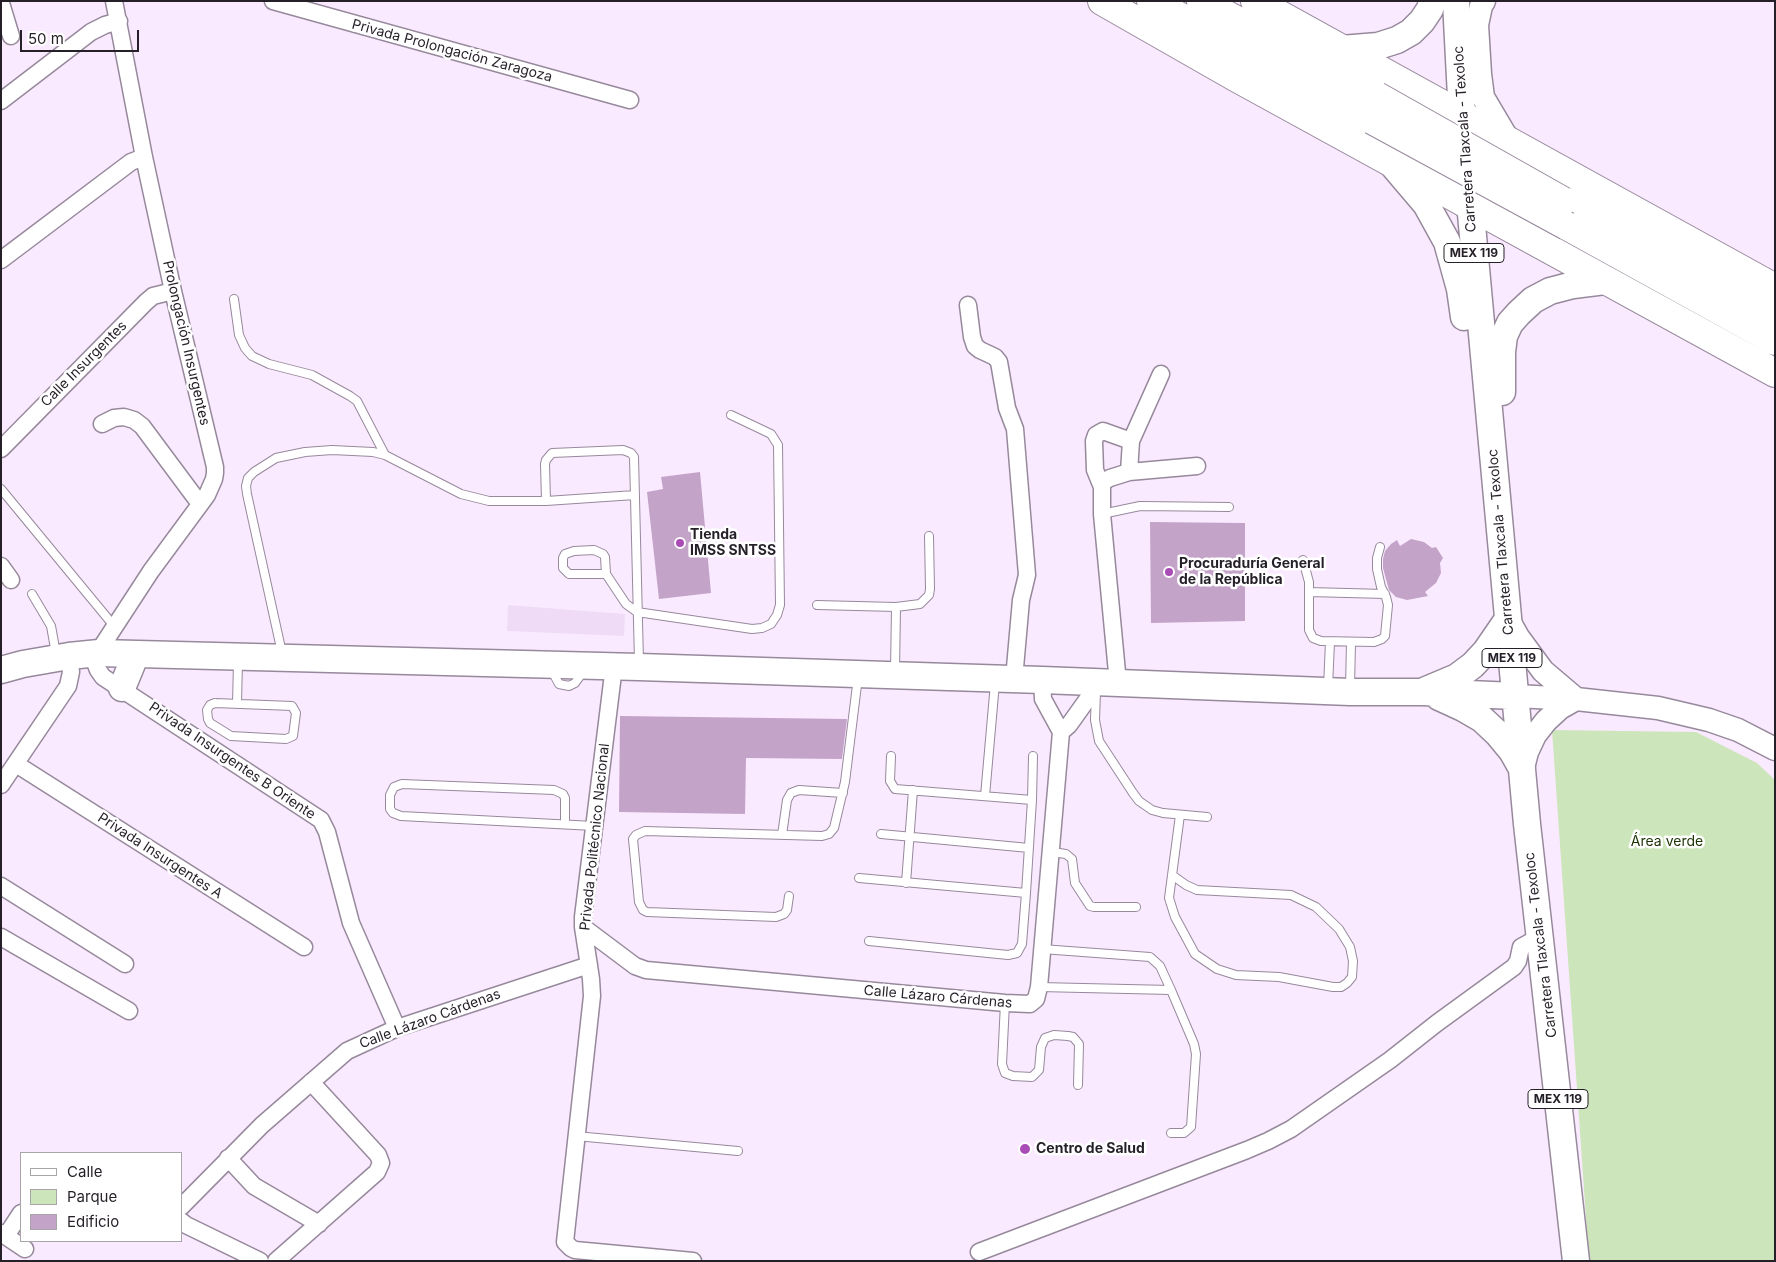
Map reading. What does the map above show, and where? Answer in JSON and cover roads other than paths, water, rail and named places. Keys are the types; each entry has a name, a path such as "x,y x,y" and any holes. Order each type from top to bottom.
{"highway":[{"path":"1102,1 1605,281 1775,373"},
{"path":"1151,1 1374,108"},
{"path":"1201,1 1374,108 1565,214 1775,341"},
{"path":"1255,1 1775,288"},
{"path":"1390,162 1410,140 1417,123 1419,92"},
{"path":"1506,226 1494,208 1496,193 1502,182 1513,171 1524,164 1541,160"},
{"path":"1565,214 1670,256 1775,314"}],"main road":[{"path":"1341,49 1378,46 1397,40 1411,32 1422,21 1430,9 1432,1"},
{"name":"Carretera Tlaxcala - Texoloc","path":"1456,1 1462,116 1527,824 1576,1261"},
{"path":"1484,1 1477,25 1483,97 1509,141"},
{"path":"1390,162 1426,204 1447,242 1460,289 1464,316 1486,387"},
{"path":"1498,505 1502,443 1502,352 1504,336 1510,323 1533,300 1550,291 1573,285 1605,281"},
{"path":"1422,692 1440,686 1472,665 1486,651 1508,618 1522,643 1543,671 1576,699"},
{"path":"1,670 63,657 99,653 895,675 1339,692 1422,692 1515,696 1576,699 1658,708 1709,720 1738,730 1775,749"},
{"path":"122,688 136,654"},
{"path":"1422,692 1463,708 1482,719 1512,751 1522,769"},
{"path":"1522,769 1531,743 1546,720 1560,708 1576,699"}],"street":[{"name":"Prolongación Insurgentes","path":"99,653 114,626 151,571 207,495 214,478 215,467 173,291 144,157 114,1"},
{"name":"Privada Prolongación Zaragoza","path":"273,1 630,100"},
{"path":"1,2 11,36"},
{"path":"1,101 91,32 105,24 119,21"},
{"path":"1,260 131,162 144,157"},
{"name":"Calle Insurgentes","path":"1,448 146,302 153,296 173,291"},
{"path":"968,305 972,338 975,346 995,357 999,362 1007,408 1016,429 1027,575 1005,679"},
{"path":"1129,472 1131,441 1161,374"},
{"path":"102,424 114,418 124,417 134,420 142,426 200,504"},
{"path":"1061,732 1069,725 1102,682 1101,483 1096,470 1094,441 1096,435 1103,431 1131,441"},
{"path":"1101,483 1129,472 1197,466"},
{"path":"1,566 12,580"},
{"name":"Privada Insurgentes B Oriente","path":"99,653 96,660 98,670 104,677 310,812 324,824 350,923 398,1028"},
{"path":"1,785 68,686 71,672 63,657"},
{"name":"Privada Politécnico Nacional","path":"610,1257 575,1250 568,1246 565,1237 592,996 583,927 594,826 626,667"},
{"path":"1039,987 1061,732 1045,706 1042,680"},
{"name":"Privada Insurgentes A","path":"16,764 304,947"},
{"path":"1,886 125,964"},
{"name":"Calle Lázaro Cárdenas","path":"583,927 635,966 646,970 1005,1003 1030,1004 1036,999 1039,987"},
{"path":"979,1252 1246,1150 1291,1129 1390,1060 1443,1018 1514,967 1522,947 1541,936"},
{"path":"1,937 129,1011"},
{"name":"Calle Lázaro Cárdenas","path":"182,1207 262,1125 347,1051 398,1028 589,965"},
{"path":"276,1261 377,1172 381,1163 378,1155 311,1082"},
{"path":"228,1158 254,1186 319,1224"},
{"path":"20,1214 4,1234 25,1250"},
{"path":"182,1222 260,1261"},
{"path":"610,1257 693,1261"}],"lane":[{"path":"234,299 239,335 245,348 252,356 269,364 318,378 357,401 384,455"},
{"path":"606,574 569,574 563,568 563,558 565,554 574,550 599,551 605,557 606,574 626,604 637,612 752,629 762,628 771,624 777,616 780,605 778,445 771,434 731,415"},
{"path":"283,658 246,494 248,478 262,465 276,458 292,454 332,450 373,452 384,455 461,494 489,501 546,501 635,495"},
{"path":"546,501 546,460 552,453 627,451 634,457 637,612 626,667"},
{"path":"1,489 114,626"},
{"path":"1102,514 1140,506 1229,507"},
{"path":"817,606 896,607 920,604 929,595 929,536"},
{"path":"1303,560 1307,572 1309,592 1310,634 1317,640 1330,642 1378,642 1385,636 1388,605 1381,588 1377,569 1380,547"},
{"path":"1309,592 1384,594"},
{"path":"32,594 51,626 63,657"},
{"path":"895,675 896,607"},
{"path":"1330,642 1339,692"},
{"path":"1339,692 1351,642"},
{"path":"237,704 239,656"},
{"path":"789,896 787,910 784,914 776,917 651,913 643,910 639,902 633,844 636,835 640,832 782,836 822,836 829,834 834,828 843,793 850,753 858,675"},
{"path":"985,796 1005,679"},
{"path":"1102,682 1095,720 1099,741 1139,801 1152,810 1180,816 1207,817"},
{"path":"215,703 237,704 292,706 296,713 293,736 286,740 231,736 210,723 207,710 210,705 215,703"},
{"path":"892,756 889,777 892,785 900,790 1032,800"},
{"path":"870,941 1013,955 1017,953 1022,944 1032,800 1033,756"},
{"path":"565,824 565,798 563,794 554,790 402,784 394,787 390,795 390,809 392,813 401,816 594,826"},
{"path":"782,836 786,800 791,793 799,790 843,793"},
{"path":"906,882 912,790"},
{"path":"1172,875 1197,890 1291,895 1316,907 1338,929 1350,947 1352,977 1341,987 1333,987 1279,977 1236,976 1217,969 1195,954 1175,917 1170,898 1172,875 1180,816"},
{"path":"881,834 1029,848"},
{"path":"1052,852 1066,854 1072,859 1075,883 1090,906 1136,907"},
{"path":"859,878 1026,893"},
{"path":"1042,949 1150,957 1160,966 1194,1044 1196,1054 1191,1127 1184,1133 1172,1134"},
{"path":"1039,987 1171,990"},
{"path":"1005,1003 1002,1064 1005,1073 1013,1076 1032,1076 1039,1070 1041,1047 1045,1038 1054,1035 1068,1036 1073,1037 1079,1044 1078,1085"},
{"path":"576,1136 738,1151"}],"place":[{"name":"Tienda IMSS SNTSS","path":"680,543"},
{"name":"Procuraduría General de la República","path":"1169,572"},
{"name":"Centro de Salud","path":"1025,1149"}],"park label":[{"name":"Área verde","path":"1667,842"}]}
